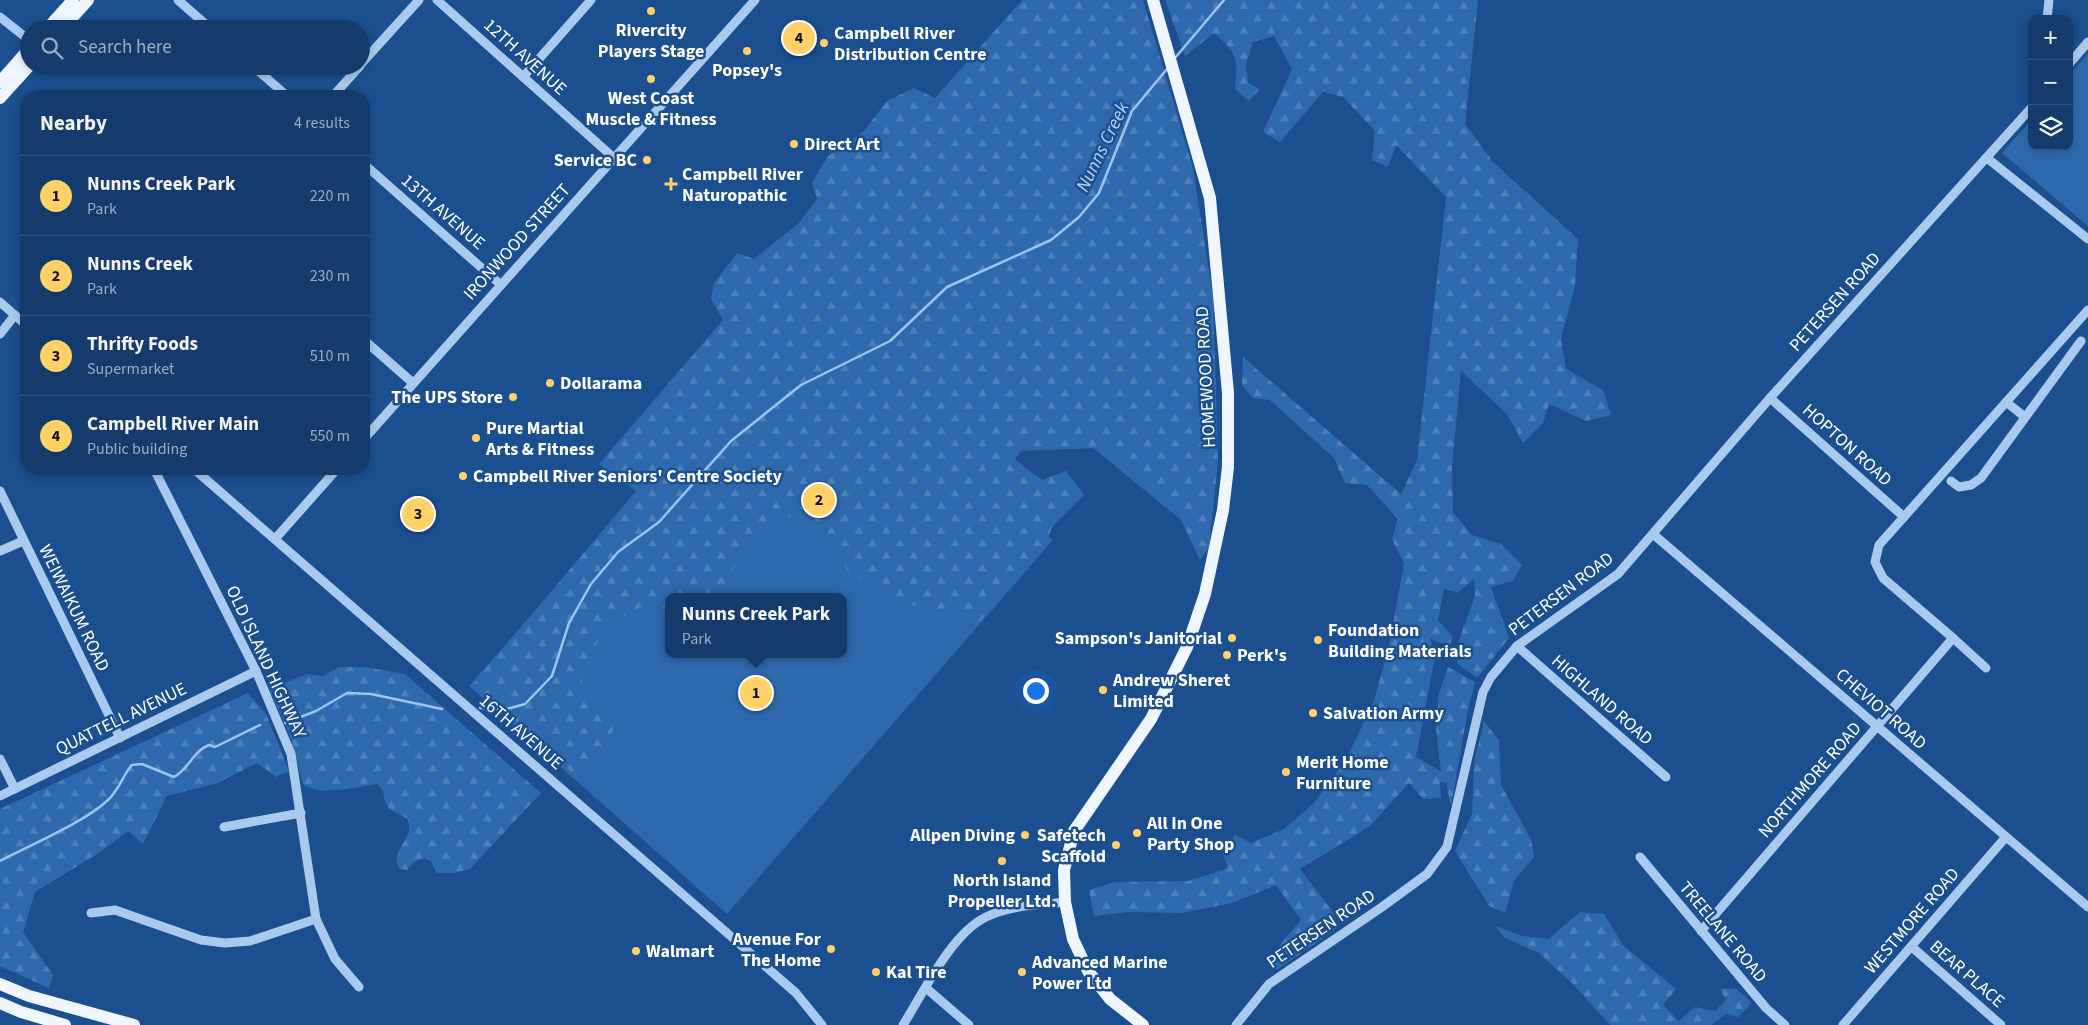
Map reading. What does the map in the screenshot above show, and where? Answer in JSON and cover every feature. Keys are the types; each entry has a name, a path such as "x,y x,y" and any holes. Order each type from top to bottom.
{"main road":[{"path":"55,20 73,0"},
{"path":"70,20 88,0"},
{"name":"HOMEWOOD ROAD","path":"1144,1025 1110,998 1088,971 1073,939 1065,902 1064,870 1074,831 1151,719 1187,647 1205,594 1223,510 1228,467 1228,393 1210,198 1152,0"},
{"path":"0,82 20,60"},
{"path":"0,98 21,75"},
{"path":"0,984 29,996 134,1025"},
{"path":"0,1003 44,1025"},
{"path":"21,1012 64,1025"}],"street":[{"path":"178,0 200,20"},
{"path":"370,54 419,0"},
{"name":"12TH AVENUE","path":"436,0 614,158"},
{"path":"523,77 590,0"},
{"name":"IRONWOOD STREET","path":"370,432 755,0"},
{"path":"2047,15 2050,0"},
{"path":"0,16 20,33"},
{"path":"2072,60 2088,42"},
{"path":"263,75 280,90"},
{"path":"338,90 351,75"},
{"name":"PETERSEN ROAD","path":"1236,1025 1269,984 1427,874 1447,847 1483,692 1492,676 1517,646 1618,574 1770,398 2028,112"},
{"path":"1987,158 2088,239"},
{"name":"13TH AVENUE","path":"370,169 501,285"},
{"path":"0,302 20,320"},
{"path":"1986,668 1883,578 1876,562 1879,545 2088,310"},
{"path":"0,334 15,315"},
{"path":"1951,481 1959,487 1971,485 1981,478 2081,341"},
{"path":"370,345 413,383"},
{"name":"HOPTON ROAD","path":"1770,398 1904,517"},
{"path":"2006,402 2025,417"},
{"name":"OLD ISLAND HIGHWAY","path":"157,475 256,671 291,754 316,919 334,959 359,986"},
{"name":"16TH AVENUE","path":"201,475 796,993 822,1025"},
{"path":"275,538 332,475"},
{"name":"WEIWAIKUM ROAD","path":"0,491 120,738"},
{"name":"CHEVIOT ROAD","path":"1653,534 2006,838 2087,905"},
{"path":"0,551 23,541"},
{"name":"NORTHMORE ROAD","path":"1701,932 1953,638"},
{"name":"HIGHLAND ROAD","path":"1517,646 1666,777"},
{"name":"QUATTELL AVENUE","path":"0,796 256,671"},
{"path":"0,759 15,789"},
{"path":"224,827 301,813"},
{"name":"WESTMORE ROAD","path":"1842,1025 2006,838"},
{"name":"TREELANE ROAD","path":"1640,857 1766,1008 1785,1025"},
{"path":"904,1025 960,936 986,917 1015,907 1065,902"},
{"path":"90,913 115,910 201,940 225,943 250,941 316,919"},
{"name":"BEAR PLACE","path":"1912,947 2001,1025"},
{"path":"926,988 968,1025"}],"green space":[{"path":"1022,0 1143,0 1193,168 1213,297 1218,462 1209,548 1200,560 1180,518 1102,448 1056,449 1015,445 1012,457 1042,480 1066,471 1084,495 1052,527 1046,544 975,627 964,612 894,603 847,570 826,529 803,511 754,533 719,593 665,593 665,620 640,607 606,628 589,657 579,692 615,726 601,755 575,775 473,684 636,491 599,464 723,320 711,299 714,283 737,253 754,259 799,223 817,199 812,183 828,156 863,132 887,101 914,88 935,98"},
{"path":"1165,0 1478,0 1465,124 1493,162 1578,239 1575,286 1561,339 1566,369 1603,390 1611,415 1586,421 1549,404 1543,423 1523,443 1507,414 1461,371 1452,466 1453,512 1472,535 1501,544 1522,565 1513,581 1491,587 1509,638 1477,678 1457,663 1459,640 1475,596 1474,579 1457,593 1444,588 1438,620 1453,637 1450,645 1430,638 1435,657 1416,757 1441,771 1436,728 1439,693 1448,667 1475,682 1468,710 1451,806 1446,783 1440,782 1441,798 1423,799 1409,783 1370,826 1300,869 1333,912 1337,928 1277,970 1268,958 1301,920 1276,885 1232,903 1182,913 1129,912 1094,916 1089,890 1115,882 1188,881 1228,868 1222,852 1235,835 1251,843 1284,829 1313,804 1346,760 1374,701 1389,646 1404,563 1392,539 1398,519 1367,485 1345,483 1334,458 1270,400 1253,398 1242,385 1243,357 1401,494 1417,460 1446,197 1396,145 1388,167 1372,160 1375,131 1343,97 1323,92 1280,142 1263,132 1292,69 1274,36 1253,42 1246,63 1248,82 1259,90 1249,101 1235,89 1235,57 1228,46 1214,33 1185,56"},
{"path":"2088,54 2088,226 2002,153 2028,124 2028,150 2073,150 2073,71"},
{"path":"1071,218 1203,538 1093,448 1021,451 991,488 1053,540 727,914 469,686 639,493"},
{"path":"339,667 365,667 405,674 541,793 470,869 453,873 437,873 431,861 424,858 414,862 407,870 400,869 396,859 409,831 408,819 387,806 383,790 377,784 328,791 309,788 303,784 290,735 269,689 307,674 323,676"},
{"path":"248,693 266,714 289,771 276,777 257,763 218,783 167,796 143,844 128,831 99,853 35,892 23,932 53,975 49,988 0,966 0,809"},
{"path":"1484,721 1499,740 1501,785 1531,839 1534,857 1514,881 1505,913 1489,906 1455,851 1472,814 1474,763"},
{"path":"1580,912 1604,914 1623,945 1676,989 1663,1005 1679,1021 1695,1007 1715,1011 1726,1000 1720,989 1737,989 1752,1003 1738,1017 1726,1014 1711,1025 1610,1025 1573,984 1539,953 1505,938 1495,926 1522,936 1549,939"}],"waterway":[{"name":"Nunns Creek","path":"1175,58 1224,0"},
{"name":"Nunns Creek","path":"480,708 503,710 525,704 552,676 569,623 591,584 618,552 659,522 731,441 801,385 890,341 947,287 1051,240 1079,217 1099,193 1132,111 1167,69"},
{"name":"Nunns Creek","path":"285,723 316,711 347,693 371,694 442,709"},
{"name":"Nunns Creek","path":"0,861 86,817 112,796 132,765 142,764 174,777 184,769 199,751 209,745 215,747 260,725"}],"place":[{"name":"Rivercity Players Stage","path":"651,11"},
{"name":"Campbell River Main","path":"799,38"},
{"name":"Campbell River Distribution Centre","path":"824,43"},
{"name":"Popsey's","path":"747,51"},
{"name":"West Coast Muscle & Fitness","path":"651,79"},
{"name":"Direct Art","path":"794,144"},
{"name":"Service BC","path":"647,160"},
{"name":"Campbell River Naturopathic","path":"671,184"},
{"name":"Dollarama","path":"550,383"},
{"name":"The UPS Store","path":"513,397"},
{"name":"Pure Martial Arts & Fitness","path":"476,438"},
{"name":"Campbell River Seniors' Centre Society","path":"463,476"},
{"name":"Nunns Creek","path":"819,500"},
{"name":"Thrifty Foods","path":"418,514"},
{"name":"Sampson's Janitorial","path":"1232,638"},
{"name":"Foundation Building Materials","path":"1318,640"},
{"name":"Perk's","path":"1227,655"},
{"name":"Andrew Sheret Limited","path":"1103,690"},
{"name":"Nunns Creek Park","path":"756,693"},
{"name":"Salvation Army","path":"1313,713"},
{"name":"Merit Home Furniture","path":"1286,772"},
{"name":"All In One Party Shop","path":"1137,833"},
{"name":"Allpen Diving","path":"1025,835"},
{"name":"Safetech Scaffold","path":"1116,845"},
{"name":"North Island Propeller Ltd.","path":"1002,861"},
{"name":"Avenue For The Home","path":"831,949"},
{"name":"Walmart","path":"636,951"},
{"name":"Kal Tire","path":"876,972"},
{"name":"Advanced Marine Power Ltd","path":"1022,972"}]}
